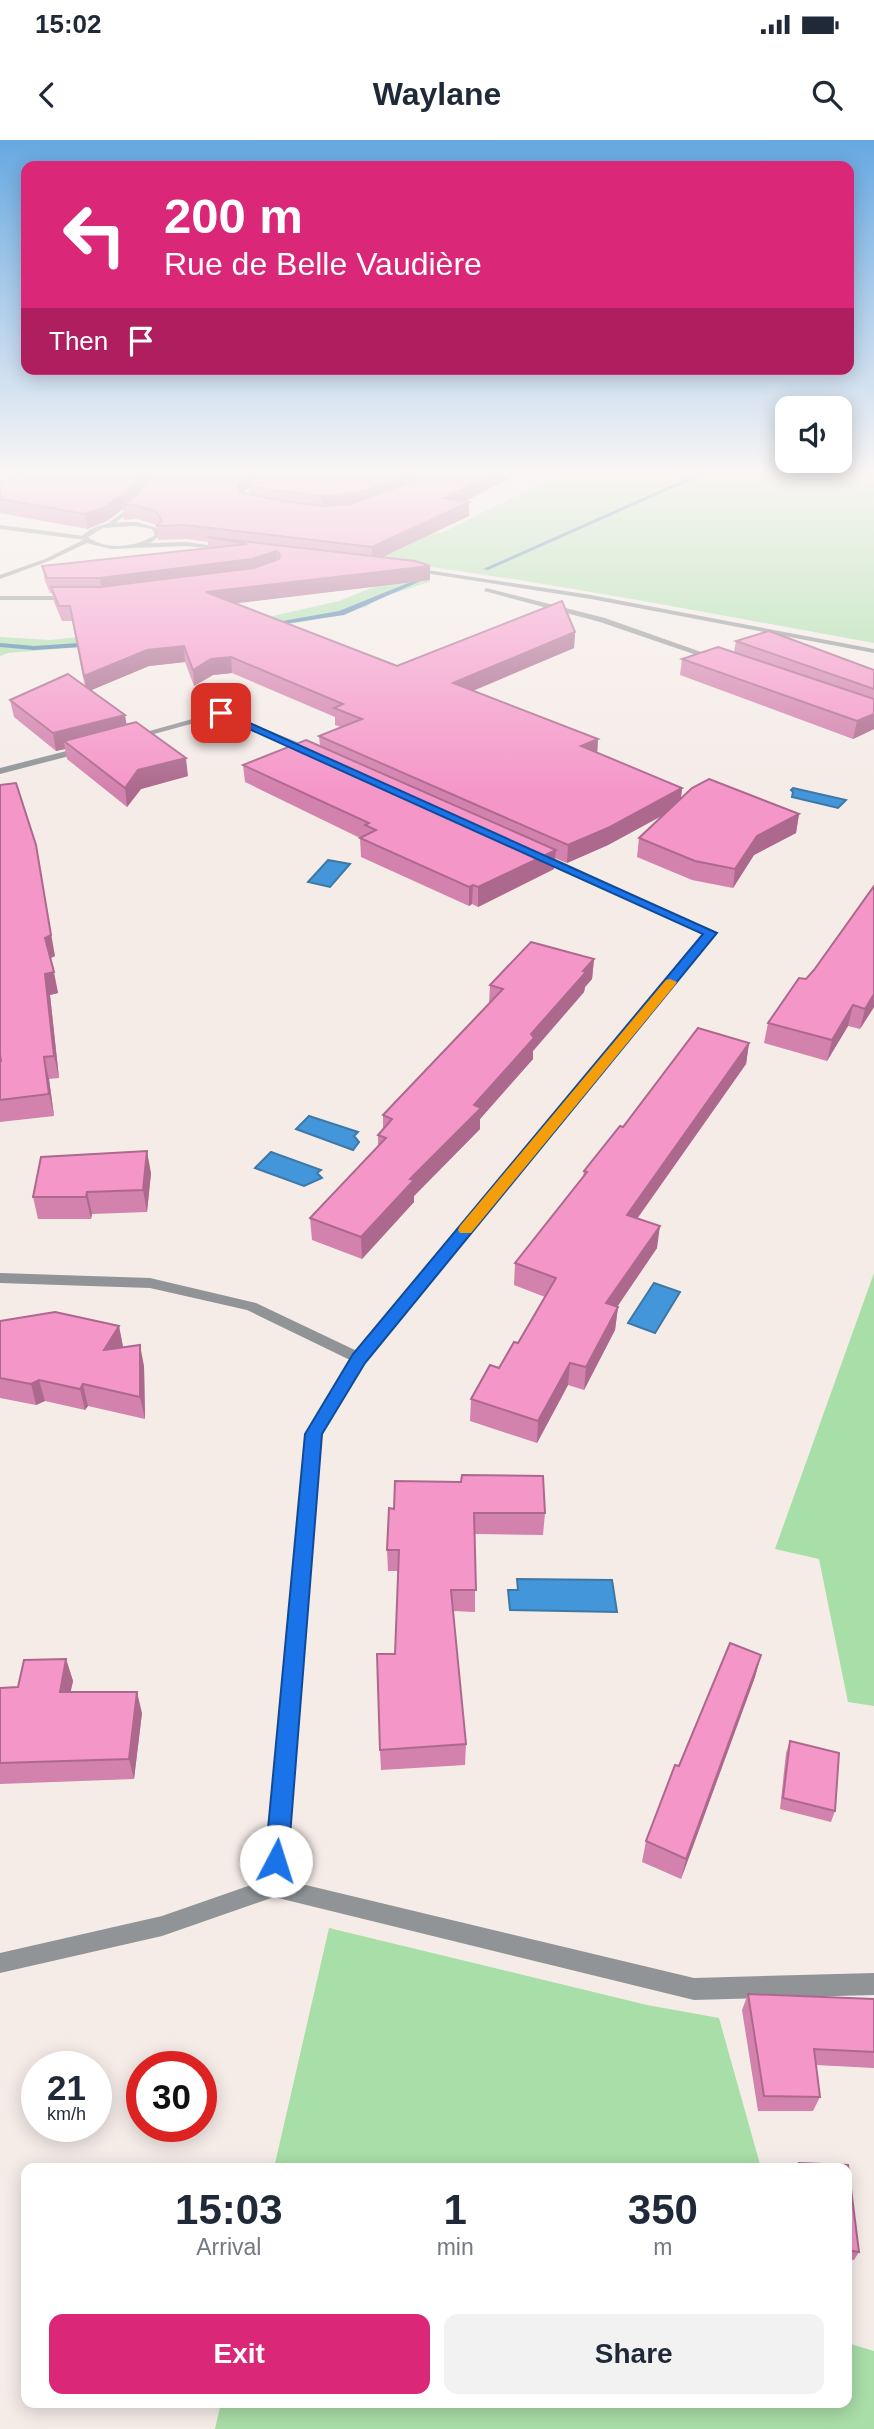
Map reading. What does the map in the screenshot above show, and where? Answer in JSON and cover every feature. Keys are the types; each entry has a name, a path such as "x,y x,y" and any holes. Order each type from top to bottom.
{"street":[{"path":"470,579 591,597 874,652"},
{"path":"486,590 620,624 723,661"},
{"path":"0,598 80,598"},
{"path":"553,612 564,608"},
{"path":"122,739 221,713 321,756"},
{"path":"0,771 96,746"},
{"path":"274,1887 314,1434 359,1358 711,933 522,847"},
{"path":"0,1278 150,1283 251,1306 359,1358"},
{"path":"0,1963 162,1926 274,1887 694,1989 874,1984"}],"green space":[{"path":"394,579 432,581 380,598 365,607 308,621 201,637 8,653 0,656 0,637 50,640 264,618 339,601"},
{"path":"513,579 874,579 874,643"},
{"path":"874,1273 874,1706 848,1702 819,1559 775,1549"},
{"path":"329,1928 647,2005 719,2018 760,2163 275,2163"},
{"path":"852,2344 874,2351 874,2429 215,2429 220,2408 852,2408"}],"water":[{"path":"793,788 846,800 838,808 792,797"},
{"path":"328,860 350,864 330,887 308,882"},
{"path":"309,1116 358,1132 354,1136 359,1142 353,1150 296,1129"},
{"path":"271,1152 321,1170 317,1173 322,1178 304,1186 255,1168"},
{"path":"654,1283 680,1292 655,1333 628,1323"},
{"path":"517,1579 612,1580 617,1612 510,1610 508,1590 518,1590"}],"building":[{"path":"166,579 320,579 206,592 397,666 562,601 575,632 453,683 598,739 581,746 682,788 610,827 568,845 319,736 362,719 334,708 343,704 231,657 211,659 193,670 184,646 147,650 84,676 70,606 59,606 51,587 100,587"},
{"path":"769,631 874,670 874,689 736,641"},
{"path":"718,647 874,699 874,714 857,721 682,659"},
{"path":"68,674 125,715 53,733 10,700"},
{"path":"136,722 186,758 138,770 125,788 64,741"},
{"path":"306,740 556,850 478,887 469,887 360,838 376,830 365,825 369,823 243,765"},
{"path":"709,779 799,814 757,836 735,869 695,861 639,838 692,788"},
{"path":"16,783 36,845 51,935 45,938 54,972 45,974 54,1056 44,1057 49,1094 0,1100 0,785"},
{"path":"874,886 874,994 865,1009 853,1005 832,1040 768,1023 799,978 806,979 814,970"},
{"path":"531,942 594,959 583,971 586,972 531,1034 534,1038 474,1105 481,1108 410,1179 414,1180 361,1237 310,1218 386,1138 378,1135 392,1119 383,1115 503,989 490,985"},
{"path":"698,1028 749,1043 627,1215 660,1226 606,1303 618,1307 586,1367 570,1363 538,1421 471,1399 490,1365 499,1368 514,1342 518,1343 556,1278 515,1263"},
{"path":"147,1151 143,1190 87,1192 86,1197 33,1197 41,1157"},
{"path":"55,1312 119,1326 104,1350 140,1345 140,1397 83,1384 80,1389 39,1380 31,1384 0,1378 0,1321"},
{"path":"462,1475 543,1476 545,1513 474,1513 476,1590 451,1590 466,1744 380,1750 377,1654 395,1654 399,1550 387,1550 389,1508 394,1509 395,1481 461,1482"},
{"path":"730,1643 761,1655 686,1859 646,1841 675,1765 679,1766"},
{"path":"66,1659 60,1692 137,1692 129,1759 0,1763 0,1688 18,1687 24,1660"},
{"path":"790,1741 839,1753 835,1811 783,1798"},
{"path":"748,1994 874,1999 874,2052 814,2049 820,2097 764,2096"},
{"path":"852,2197 859,2252 852,2251"}],"waterway":[{"path":"264,625 341,613 420,580"},
{"path":"0,645 34,648 94,644"}],"slow traffic":[{"path":"466,1230 670,982"}],"route":[{"path":"221,713 258,727 711,933 359,1358 314,1434 276,1861"}]}
